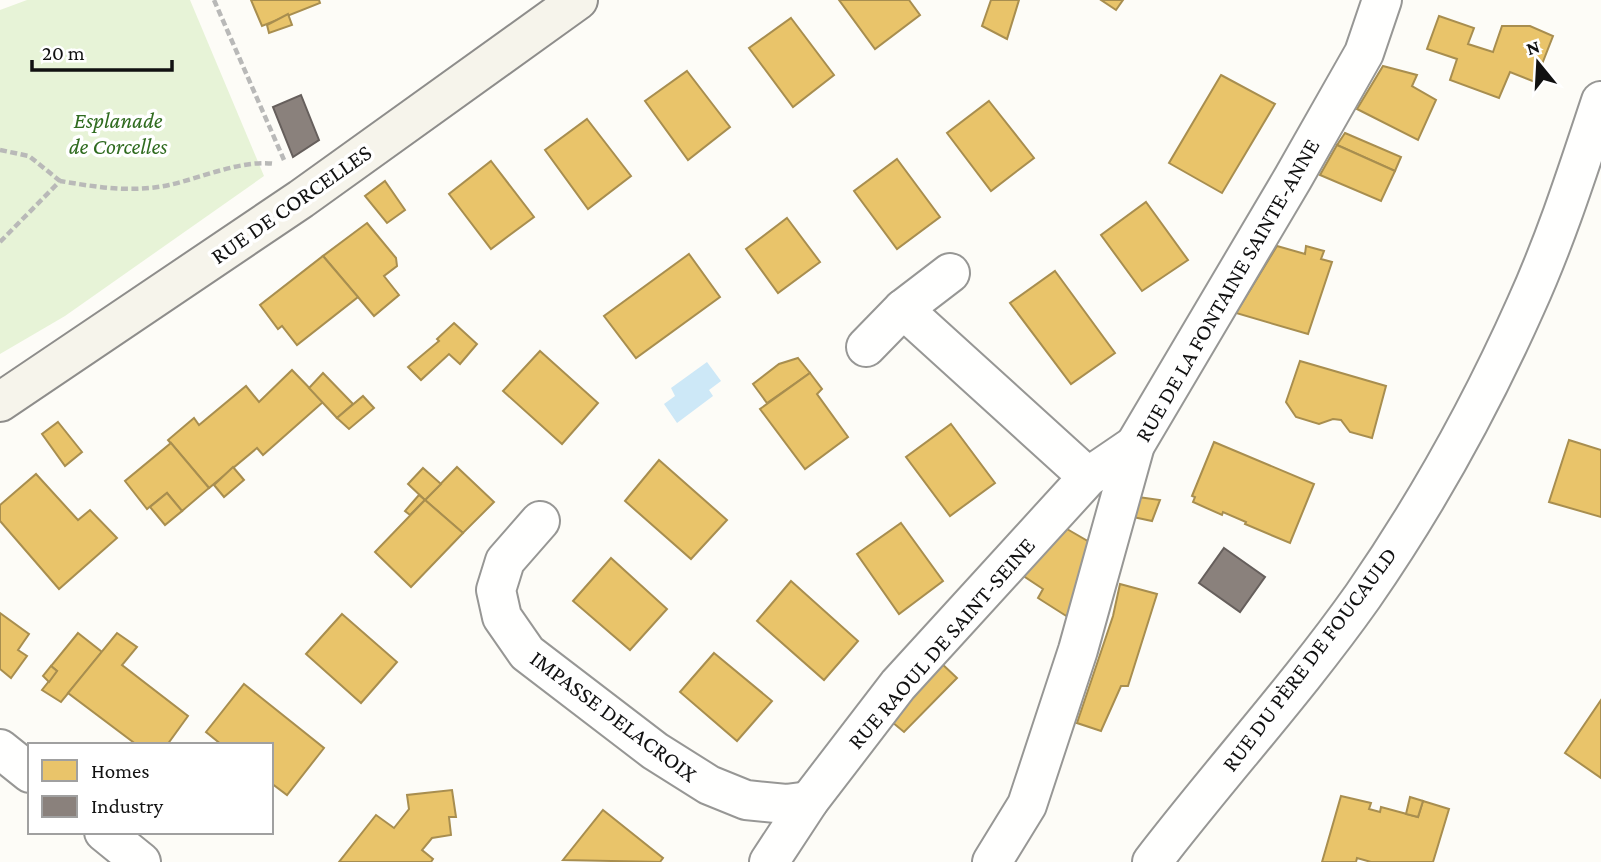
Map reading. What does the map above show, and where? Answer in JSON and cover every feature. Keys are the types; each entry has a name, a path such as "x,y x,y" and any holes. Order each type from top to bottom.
{"main road":[{"name":"RUE DE CORCELLES","path":"0,402 301,200 578,0"}],"street":[{"name":"RUE DE LA FONTAINE SAINTE-ANNE","path":"992,862 1027,806 1078,650 1135,445 1287,190 1357,65 1382,0"},
{"name":"RUE DU PÈRE DE FOUCAULD","path":"1152,862 1363,596 1435,483 1493,375 1527,304 1567,204 1601,101"},
{"path":"866,347 903,309 950,273"},
{"path":"903,309 1088,477"},
{"name":"RUE RAOUL DE SAINT-SEINE","path":"769,862 809,801 898,685 1088,477 1135,445"},
{"name":"IMPASSE DELACROIX","path":"540,520 505,561 496,590 502,617 527,653 655,751 709,785 746,800 786,804 809,801"},
{"path":"0,749 28,771"},
{"path":"106,834 141,862"}],"path":[{"path":"0,150 29,156 60,181 110,190 165,186 258,162 286,166 214,0"},
{"path":"0,243 60,181"}],"green space":[{"name":"Esplanade de Corcelles","path":"27,0 190,0 264,176 65,316 0,354 0,10"}],"water":[{"path":"707,362 721,381 709,390 713,396 677,423 664,404 675,396 671,388"}],"building: Homes":[{"path":"251,0 319,0 320,3 262,26"},
{"path":"839,0 909,0 920,15 875,49"},
{"path":"991,0 1019,0 1007,39 982,26"},
{"path":"1101,0 1123,0 1116,10"},
{"path":"288,14 292,25 269,33 267,25"},
{"path":"1439,16 1474,28 1468,44 1493,52 1502,26 1530,26 1553,36 1535,82 1510,72 1499,98 1450,80 1457,59 1427,49"},
{"path":"791,18 834,75 793,107 749,48"},
{"path":"1383,66 1417,75 1412,86 1436,100 1418,140 1357,109"},
{"path":"687,71 730,127 688,160 645,101"},
{"path":"1221,75 1275,104 1222,193 1169,163"},
{"path":"989,101 1034,158 991,191 947,133"},
{"path":"587,119 631,176 588,209 545,150"},
{"path":"1345,133 1401,157 1395,171 1337,145"},
{"path":"1337,145 1395,171 1381,201 1320,175"},
{"path":"897,159 940,217 897,249 854,191"},
{"path":"491,161 534,217 491,249 449,194"},
{"path":"385,181 405,210 387,223 365,196"},
{"path":"1146,202 1188,260 1142,291 1101,235"},
{"path":"787,218 820,262 778,293 746,249"},
{"path":"367,223 396,258 397,266 384,276 399,295 374,316 323,256"},
{"path":"1277,246 1305,254 1306,246 1324,251 1321,259 1332,262 1308,334 1236,313"},
{"path":"689,254 720,297 636,358 604,316"},
{"path":"323,256 358,297 297,345 282,326 278,329 260,305"},
{"path":"1055,271 1115,353 1071,384 1010,303"},
{"path":"454,323 477,344 460,364 449,354 421,380 408,367 439,341 437,339"},
{"path":"540,351 598,403 562,444 503,391"},
{"path":"798,358 810,373 767,403 753,384 779,364"},
{"path":"1300,361 1386,386 1372,438 1350,432 1341,420 1333,419 1319,424 1296,417 1286,402"},
{"path":"292,370 323,402 263,455 257,448 209,488 168,440 194,418 199,425 246,386 259,402"},
{"path":"323,373 353,404 337,418 309,388"},
{"path":"810,373 822,389 817,394 848,437 805,469 760,409"},
{"path":"363,396 374,408 349,429 337,418"},
{"path":"58,422 82,452 65,466 42,434"},
{"path":"951,424 995,483 950,516 906,457"},
{"path":"1569,440 1601,450 1601,517 1549,502"},
{"path":"1214,442 1314,484 1290,543 1223,512 1222,515 1193,502 1195,497 1192,496"},
{"path":"171,443 209,488 182,511 167,493 147,509 125,481"},
{"path":"659,460 727,520 691,559 625,501"},
{"path":"233,467 244,480 224,497 214,485"},
{"path":"457,467 494,502 463,533 425,500"},
{"path":"423,468 441,484 425,500 408,484"},
{"path":"36,474 78,520 90,510 117,538 59,589 0,521 0,505"},
{"path":"167,493 182,511 165,525 150,507"},
{"path":"419,495 425,500 410,515 405,511"},
{"path":"1138,497 1160,500 1152,521 1133,517"},
{"path":"425,500 463,533 411,587 375,552"},
{"path":"901,523 943,581 899,614 857,554"},
{"path":"1067,529 1091,543 1071,619 1038,598 1043,589 1022,575"},
{"path":"611,558 667,609 630,650 573,601"},
{"path":"791,581 858,641 824,680 757,621"},
{"path":"1120,584 1157,594 1128,686 1121,686 1101,731 1077,723 1113,616"},
{"path":"0,613 29,634 18,650 27,656 11,678 0,669"},
{"path":"342,614 397,662 361,703 306,654"},
{"path":"78,633 102,652 61,702 42,690 57,671 51,666"},
{"path":"117,633 137,647 122,665 188,716 168,743 134,743 68,693"},
{"path":"714,653 772,701 737,741 680,692"},
{"path":"940,662 957,678 904,732 886,717"},
{"path":"51,666 57,671 49,682 43,676"},
{"path":"244,684 324,748 287,795 273,784 273,743 220,743 206,732"},
{"path":"1601,700 1601,778 1565,753"},
{"path":"452,790 456,817 449,817 451,835 432,838 422,850 433,859 431,862 339,862 376,815 394,828 409,809 407,795"},
{"path":"1341,796 1371,803 1369,809 1380,812 1381,807 1418,817 1423,801 1449,809 1433,862 1371,862 1357,858 1356,862 1322,862"},
{"path":"1410,797 1423,801 1418,817 1406,814"},
{"path":"603,810 663,858 660,862 563,860"}],"building: Industry":[{"path":"301,95 319,140 293,157 273,107"},
{"path":"1224,548 1265,577 1240,612 1199,583"}]}
